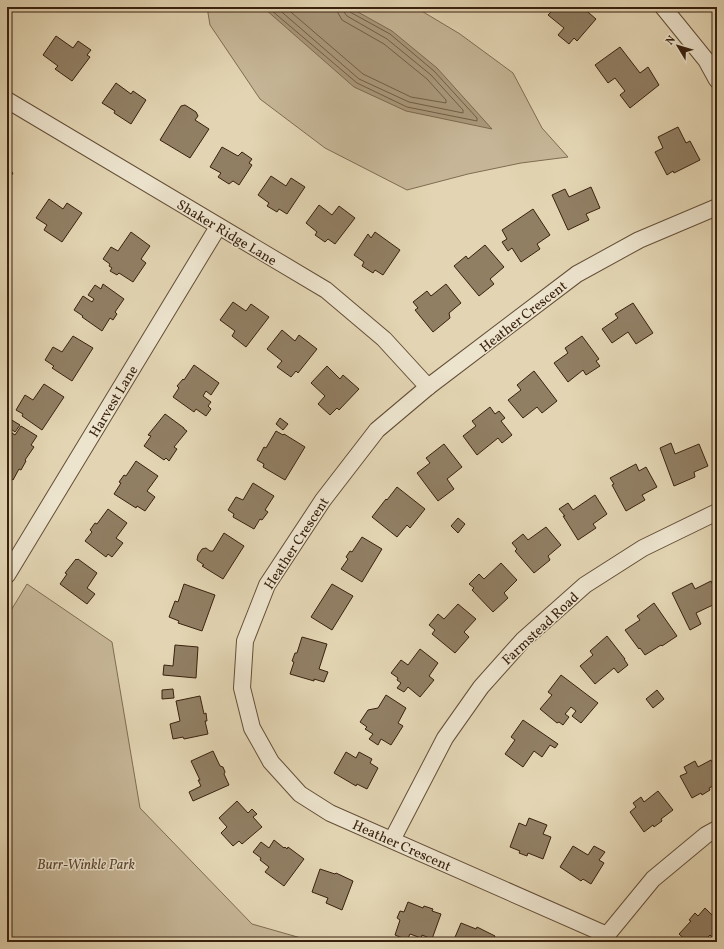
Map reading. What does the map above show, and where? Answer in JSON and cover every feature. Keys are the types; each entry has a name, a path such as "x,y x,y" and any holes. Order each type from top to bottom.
{"street":[{"path":"663,7 706,60 717,80"},
{"name":"Shaker Ridge Lane","path":"7,100 326,290 384,339 428,387"},
{"name":"Heather Crescent","path":"605,938 330,813 300,794 271,762 252,728 242,688 245,641 267,585 322,500 377,430 428,387 577,274 639,240 717,207"},
{"name":"Harvest Lane","path":"7,576 218,227"},
{"name":"Farmstead Road","path":"392,840 444,738 481,687 522,640 585,585 643,548 717,512"},
{"path":"605,938 653,879 706,835 717,829"}],"green space":[{"path":"207,7 415,7 460,34 513,73 542,128 568,157 521,163 468,174 407,190 325,148 260,99 210,25"},
{"name":"Burr-Winkle Park","path":"27,584 112,642 140,808 252,924 315,942 7,942 7,617"}],"water":[{"path":"272,7 349,7 392,31 437,68 492,129 406,111 354,87 265,9"}],"building":[{"path":"556,7 573,7 575,9 582,7 596,19 577,41 574,38 569,44 558,35 564,28 548,15"},
{"path":"56,36 73,48 78,41 91,50 87,55 90,57 72,81 55,69 58,66 43,55"},
{"path":"620,47 640,73 648,67 659,85 630,108 620,95 625,91 615,78 608,83 595,65"},
{"path":"116,83 131,94 133,91 146,100 131,124 102,103"},
{"path":"185,105 196,112 198,116 195,120 209,129 190,158 160,140 181,106"},
{"path":"678,127 686,143 690,141 700,160 667,175 655,152 663,148 658,137"},
{"path":"222,147 238,156 242,152 252,159 249,163 252,165 239,185 233,181 229,184 218,177 221,173 210,167"},
{"path":"7,170 13,173 7,182"},
{"path":"271,176 286,186 291,178 305,187 287,214 279,209 277,212 267,206 269,203 258,195"},
{"path":"591,187 600,208 586,214 589,220 568,230 552,195 565,189 569,197"},
{"path":"49,199 63,209 67,203 82,213 62,242 44,230 47,225 36,218"},
{"path":"319,205 332,215 339,206 355,218 335,244 328,239 325,242 315,235 317,232 306,223"},
{"path":"533,209 550,235 537,244 540,249 521,262 512,248 508,251 502,242 507,239 502,230"},
{"path":"131,232 150,246 141,259 146,263 133,282 119,273 117,275 110,271 112,268 109,266 110,264 103,259 111,247 118,251"},
{"path":"375,232 400,250 383,275 375,270 373,273 362,266 364,262 354,255 368,234 371,238"},
{"path":"485,245 504,267 490,279 494,284 479,296 454,266 466,256 468,259"},
{"path":"103,284 124,299 115,312 117,314 113,320 110,318 102,331 74,310 83,296 92,302 94,299 88,295 95,285 101,289"},
{"path":"446,284 461,303 449,313 450,318 433,332 415,310 418,308 413,302 427,291 431,296"},
{"path":"233,302 246,311 251,304 269,317 246,347 232,336 235,331 220,320"},
{"path":"633,303 653,333 636,344 628,332 612,343 602,329 618,318 615,314"},
{"path":"282,330 295,341 299,335 317,349 298,373 296,371 291,377 277,367 282,361 267,349"},
{"path":"73,336 93,348 72,381 52,368 54,366 45,360 53,347 62,352"},
{"path":"582,336 599,359 596,361 600,366 586,375 583,370 568,382 554,363 568,353 565,348"},
{"path":"194,365 219,383 211,395 206,391 203,396 211,402 208,406 211,409 206,416 196,409 194,412 173,397 179,388 177,386 183,379 184,380"},
{"path":"327,366 340,379 343,375 359,389 339,410 337,408 330,415 318,404 325,396 311,383"},
{"path":"534,371 557,401 542,413 537,407 523,418 508,400 521,390 517,385"},
{"path":"44,384 64,397 42,430 16,410 25,395 33,400"},
{"path":"490,407 495,414 499,411 505,418 501,421 512,435 502,443 498,438 477,455 463,436 476,426 472,421"},
{"path":"165,414 187,431 174,447 177,449 169,461 166,458 164,460 144,446 151,436 148,435"},
{"path":"280,418 288,424 283,430 276,424"},
{"path":"10,419 20,425 15,432 7,426"},
{"path":"21,426 37,436 31,445 34,447 25,460 26,461 21,470 19,469 13,480 7,476 7,441 12,433 15,435"},
{"path":"276,431 283,435 284,434 305,447 285,480 263,467 264,464 257,460 264,447 266,448"},
{"path":"671,443 675,454 699,444 708,466 694,472 695,477 674,486 660,448"},
{"path":"444,444 462,467 447,479 454,489 438,501 417,473 430,463 426,458"},
{"path":"136,461 158,476 147,491 155,497 145,511 137,506 136,508 114,494 121,483 119,482 124,475 126,476"},
{"path":"636,464 639,471 646,467 657,487 642,495 645,500 626,511 612,485 614,484 610,478"},
{"path":"253,483 274,496 265,510 268,512 262,520 260,519 254,529 233,517 234,514 228,510 236,497 243,500"},
{"path":"397,487 425,509 410,528 407,525 397,537 372,517"},
{"path":"595,495 607,514 593,524 596,528 578,540 563,516 565,516 559,509 568,503 573,510"},
{"path":"108,509 127,523 116,538 123,543 112,557 108,554 106,557 85,541 92,532 90,530 95,523 97,524"},
{"path":"458,518 465,524 458,533 451,526"},
{"path":"546,527 561,545 548,556 550,560 534,573 515,551 517,549 512,543 523,534 528,540"},
{"path":"224,533 244,546 223,579 202,566 204,565 197,560 202,549 206,548 213,551"},
{"path":"362,537 382,549 362,582 341,569 348,559 346,557 350,551 352,552"},
{"path":"76,559 97,573 87,588 95,594 87,604 60,584 67,574 65,573"},
{"path":"501,563 517,580 504,593 508,598 493,612 472,590 474,588 469,584 479,574 484,579"},
{"path":"711,581 717,593 717,603 696,613 701,624 690,630 672,593 692,583 695,589"},
{"path":"184,584 215,595 202,631 178,623 179,621 169,617 175,601 178,602"},
{"path":"332,584 353,596 332,630 311,617"},
{"path":"654,603 677,636 645,655 625,630 640,620 637,616"},
{"path":"458,604 476,619 464,632 469,637 455,653 432,634 435,630 429,625 438,614 444,619"},
{"path":"607,636 628,665 618,673 614,668 595,684 580,666 593,655 590,651"},
{"path":"302,637 327,644 319,669 328,672 324,682 314,679 314,681 290,674 294,662 292,661 295,653 297,653"},
{"path":"175,645 198,647 196,678 163,675 164,665 173,666"},
{"path":"420,649 438,663 429,676 434,680 420,697 408,687 404,692 397,688 401,683 397,680 398,678 391,673 401,660 408,665"},
{"path":"561,675 598,703 581,723 572,716 576,711 571,707 565,714 569,717 563,725 559,722 557,723 540,709 552,695 548,692"},
{"path":"173,689 174,698 162,699 162,690"},
{"path":"657,690 664,699 653,708 646,699"},
{"path":"386,695 406,708 398,723 403,726 391,745 381,739 378,745 369,739 373,734 365,729 367,727 360,722 368,710 378,708"},
{"path":"200,696 204,714 206,713 207,721 205,721 208,734 184,739 183,737 173,739 170,724 180,721 176,701"},
{"path":"523,720 558,744 555,748 550,745 542,757 534,751 523,767 505,754 515,740 511,737"},
{"path":"213,751 220,766 223,767 225,772 224,774 229,785 193,801 189,792 201,786 198,780 200,780 191,761"},
{"path":"346,752 356,758 359,752 372,759 370,763 378,768 367,789 357,784 356,786 334,773"},
{"path":"711,760 717,770 717,784 709,788 710,790 702,795 701,793 692,798 680,776 687,773 684,767 695,761 698,767"},
{"path":"658,791 673,810 661,819 662,821 654,827 653,825 644,832 630,812 636,807 633,803 641,797 644,802"},
{"path":"237,801 248,813 252,809 257,814 253,817 262,827 242,844 239,841 233,846 221,833 227,827 219,818"},
{"path":"529,818 547,825 543,834 551,837 543,859 528,853 527,856 510,847 519,823 526,826"},
{"path":"274,840 284,848 285,847 287,849 288,847 304,859 284,886 265,872 269,867 253,852 261,842 269,848"},
{"path":"573,846 588,855 594,846 605,852 599,860 604,863 591,884 583,879 581,881 560,867"},
{"path":"320,869 335,874 336,873 353,881 342,910 326,903 328,898 312,892"},
{"path":"408,902 423,908 424,906 433,909 432,911 441,914 432,939 422,935 421,938 410,934 407,940 395,935 400,920 397,918 400,911 404,912"},
{"path":"705,908 717,920 717,940 716,941 710,935 703,942 688,942 679,934 691,921 689,920 695,913 698,916"},
{"path":"461,923 476,929 477,927 495,936 493,942 453,942"}]}
